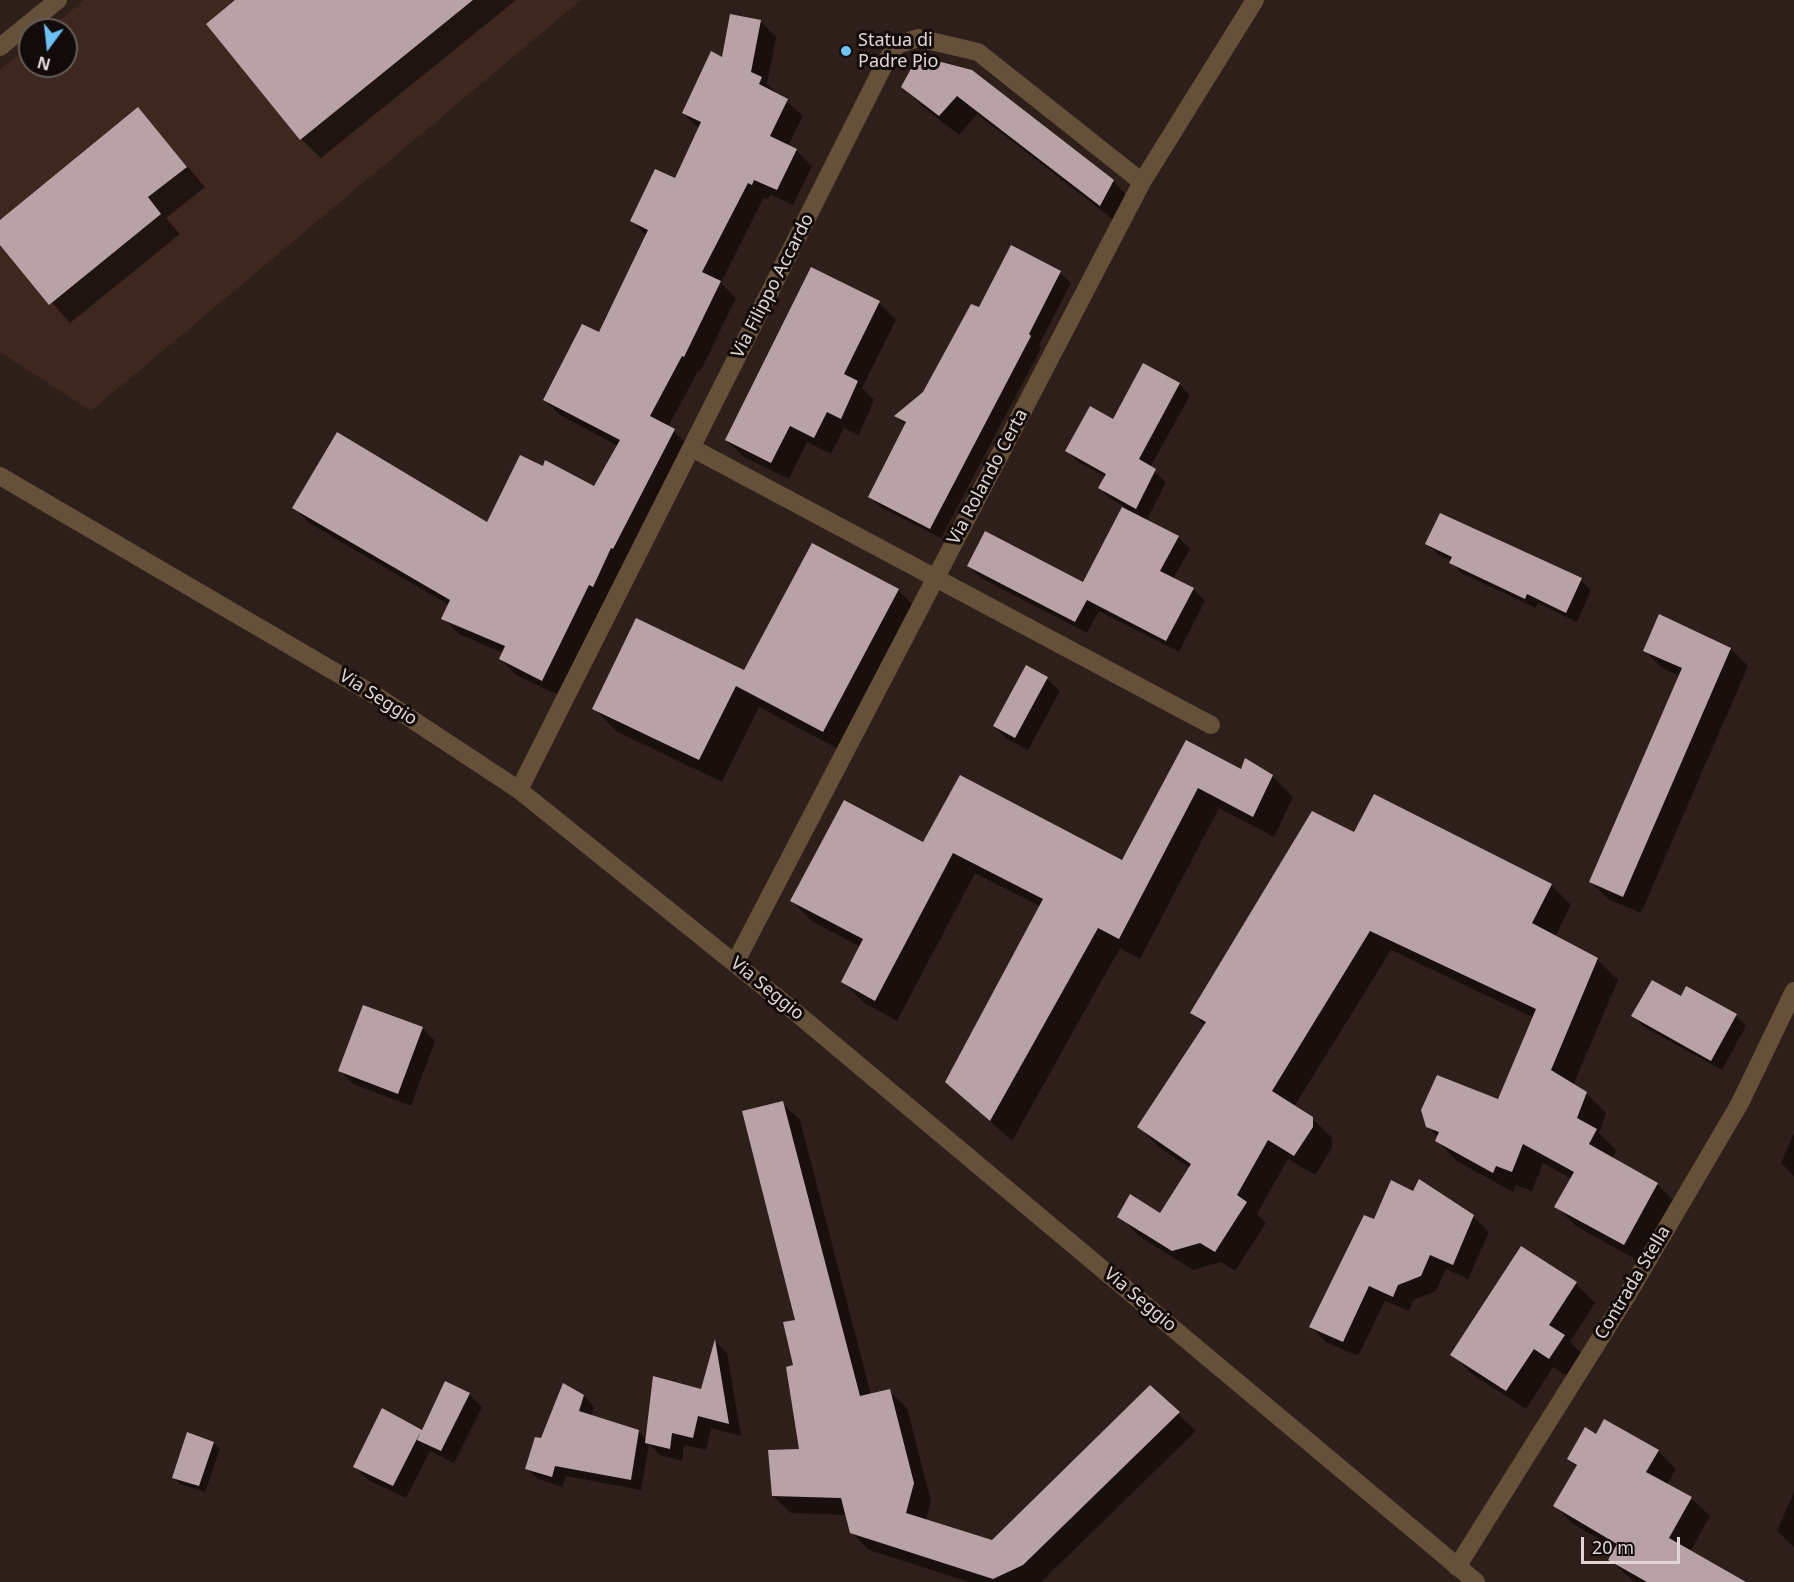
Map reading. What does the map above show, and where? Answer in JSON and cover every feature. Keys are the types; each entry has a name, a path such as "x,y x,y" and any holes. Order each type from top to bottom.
{"street":[{"path":"0,47 58,0"},
{"name":"Via Rolando Certa","path":"735,963 1142,182 1255,0"},
{"name":"Via Filippo Accardo","path":"519,790 885,63 897,45 918,38 978,52 1142,182"},
{"path":"692,448 1211,725"},
{"name":"Via Seggio","path":"0,476 378,697 519,790 735,963 1476,1582"},
{"name":"Contrada Stella","path":"1457,1567 1628,1294 1728,1123 1794,991"}],"shaded area":[{"path":"84,0 581,0 91,411 0,352 0,69 18,55 18,78 78,78 78,18 62,18"}],"building":[{"path":"235,0 473,0 300,140 206,24"},
{"path":"730,14 761,20 751,72 762,77 759,84 788,99 770,136 797,149 777,190 754,180 752,185 748,183 702,272 721,281 684,357 682,356 650,416 675,429 613,549 611,548 593,587 589,585 542,681 499,659 505,646 441,619 450,600 292,508 337,432 487,522 520,455 543,466 545,460 594,486 620,440 543,400 582,324 599,332 648,230 630,221 655,169 675,178 701,122 682,113 711,51 722,57"},
{"path":"918,56 972,70 1114,180 1100,206 957,96 939,116 901,87"},
{"path":"138,107 187,167 148,197 161,214 49,305 0,245 0,220"},
{"path":"1011,245 1061,271 1029,334 1031,336 930,529 868,497 906,422 894,416 923,392 971,304 979,307"},
{"path":"811,267 880,301 844,374 858,381 841,419 827,412 814,438 790,426 771,463 725,440"},
{"path":"1143,363 1180,383 1139,459 1156,469 1136,509 1098,488 1106,474 1065,451 1090,406 1113,419"},
{"path":"1122,507 1179,536 1160,571 1194,588 1166,641 1087,600 1075,622 967,566 985,531 1083,582"},
{"path":"1440,513 1582,578 1566,613 1527,594 1525,599 1449,563 1452,557 1425,544"},
{"path":"812,543 899,589 823,732 736,686 699,760 592,709 636,618 744,670 736,685"},
{"path":"1659,614 1731,648 1623,897 1589,882 1682,668 1643,651"},
{"path":"1026,665 1048,677 1015,738 993,726"},
{"path":"1186,740 1241,769 1245,758 1273,775 1253,817 1198,788 1119,939 1098,928 990,1121 945,1082 1043,899 953,853 875,1001 841,982 863,939 790,901 844,800 923,842 960,775 1122,860"},
{"path":"1374,794 1552,884 1532,923 1598,958 1551,1070 1587,1092 1577,1118 1597,1129 1589,1144 1658,1183 1624,1245 1554,1207 1574,1172 1523,1144 1512,1172 1496,1166 1493,1173 1435,1141 1439,1132 1426,1127 1421,1110 1437,1075 1498,1099 1536,1009 1370,931 1272,1091 1313,1117 1313,1127 1294,1156 1268,1140 1237,1195 1247,1202 1215,1252 1200,1243 1172,1251 1117,1217 1130,1194 1160,1213 1191,1164 1137,1127 1206,1022 1190,1013 1312,811 1354,832"},
{"path":"1652,980 1681,996 1686,986 1737,1014 1711,1061 1631,1016"},
{"path":"363,1005 423,1027 398,1094 338,1071"},
{"path":"783,1101 860,1396 890,1389 914,1483 906,1513 992,1540 1150,1385 1180,1412 1023,1565 993,1579 850,1533 841,1498 772,1496 768,1450 799,1449 786,1367 793,1365 783,1322 795,1320 742,1111"},
{"path":"1419,1179 1474,1215 1453,1265 1430,1255 1421,1276 1398,1285 1393,1297 1369,1286 1343,1342 1309,1327 1364,1215 1374,1219 1391,1180 1413,1191"},
{"path":"1521,1246 1577,1282 1549,1325 1565,1335 1549,1359 1534,1349 1506,1391 1450,1355"},
{"path":"715,1339 729,1424 698,1416 693,1438 672,1433 670,1449 645,1443 653,1376 701,1389"},
{"path":"445,1381 470,1393 441,1451 417,1440 421,1431 393,1486 353,1467 382,1408 422,1430"},
{"path":"563,1383 584,1395 579,1411 639,1430 631,1480 555,1466 552,1477 525,1469 535,1437 541,1438"},
{"path":"1604,1419 1659,1450 1646,1472 1692,1497 1669,1538 1746,1582 1647,1582 1608,1560 1617,1544 1553,1506 1577,1465 1567,1459 1585,1427 1596,1434"},
{"path":"187,1432 214,1442 199,1486 172,1478"}],"place":[{"name":"Statua di Padre Pio","path":"846,51"}]}
